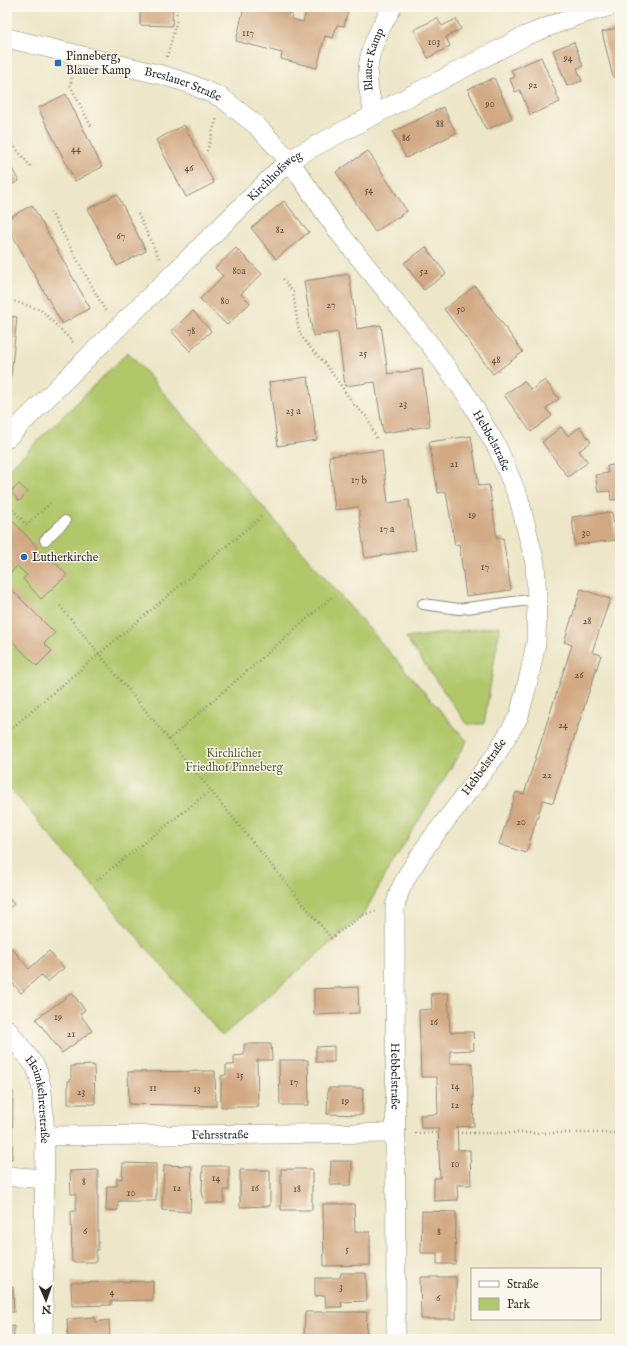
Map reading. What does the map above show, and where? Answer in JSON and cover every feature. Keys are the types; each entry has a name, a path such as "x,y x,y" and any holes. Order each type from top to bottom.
{"street":[{"name":"Blauer Kamp","path":"374,114 368,81 368,64 373,45 392,7"},
{"name":"Kirchhofsweg","path":"7,438 289,160 525,36 581,14 607,7"},
{"name":"Breslauer Straße","path":"7,38 162,75 188,83 222,98 256,125 289,160"},
{"name":"Hebbelstraße","path":"289,160 337,230 432,347 468,397 498,449 519,499 535,563 538,599 536,643 529,677 518,716 495,756 423,851 400,890 395,906 396,1339"},
{"name":"Heimkehrerstraße","path":"7,1029 30,1058 38,1073 42,1090 45,1136 43,1339"},
{"name":"Fehrsstraße","path":"45,1136 396,1133"},
{"path":"7,1176 44,1179"}],"lane":[{"path":"45,540 65,521"},
{"path":"423,604 459,609 538,599"}],"path":[{"path":"162,75 176,22 177,7"},
{"path":"78,56 70,85 91,126"},
{"path":"207,151 222,98"},
{"path":"7,138 32,168"},
{"path":"51,212 116,330"},
{"path":"138,214 169,278"},
{"path":"283,279 293,292 301,336 328,367 355,406 367,417 377,440"},
{"path":"7,298 41,310 88,357"},
{"path":"7,504 27,525 50,503"},
{"path":"7,732 262,516"},
{"path":"168,740 332,596"},
{"path":"60,606 331,938 363,915 395,906"},
{"path":"97,880 210,791"},
{"path":"457,1133 620,1133"}],"green space":[{"name":"Kirchlicher Friedhof Pinneberg","path":"128,352 467,741 386,874 363,915 222,1036 7,785 7,471"},
{"path":"500,626 484,724 467,724 406,638"}],"building":[{"path":"140,7 173,7 172,26 140,25"},
{"path":"244,7 282,7 281,11 292,14 291,19 303,22 307,7 349,7 344,26 337,25 333,38 325,36 317,68 281,59 282,53 236,41"},
{"path":"514,7 525,7 515,11"},
{"path":"437,18 442,26 456,19 461,29 446,37 450,46 428,58 414,30"},
{"path":"620,27 620,76 613,77 602,32"},
{"path":"574,42 583,66 577,68 582,81 567,86 553,50"},
{"path":"541,57 560,102 530,115 520,90 515,92 510,79 515,77 511,70"},
{"path":"494,78 512,118 486,130 468,89"},
{"path":"66,94 102,167 75,181 38,108"},
{"path":"443,107 456,133 406,158 393,132"},
{"path":"184,125 214,183 186,197 156,140"},
{"path":"368,151 407,211 375,232 336,172"},
{"path":"7,160 19,181 7,187"},
{"path":"117,194 146,251 117,266 88,209"},
{"path":"284,201 309,232 276,259 251,228"},
{"path":"32,205 90,308 62,324 7,225 7,219"},
{"path":"426,247 446,274 424,290 404,263"},
{"path":"236,248 262,274 241,294 250,303 227,325 200,299 223,276 215,268"},
{"path":"349,274 357,329 381,325 388,374 422,369 430,426 383,433 375,382 345,386 338,332 313,336 304,281"},
{"path":"475,286 523,352 493,374 444,309"},
{"path":"193,311 211,331 190,351 171,331"},
{"path":"7,316 17,317 11,376 7,376"},
{"path":"308,377 317,440 278,446 269,382"},
{"path":"545,380 559,399 546,408 552,416 531,432 504,395 524,381 531,390"},
{"path":"561,427 568,436 580,427 591,442 579,451 588,462 568,477 542,442"},
{"path":"471,436 479,486 489,485 497,538 503,538 511,590 466,596 459,544 455,545 446,492 438,493 429,442"},
{"path":"382,450 388,503 409,500 416,550 365,558 358,507 335,510 329,456"},
{"path":"620,464 620,499 611,500 610,491 598,492 595,475 608,473 607,466"},
{"path":"19,484 28,492 19,501 11,492"},
{"path":"612,512 616,540 575,545 572,517"},
{"name":"Lutherkirche","path":"11,519 37,547 34,550 44,559 48,555 67,575 41,599 23,579 27,575 17,566 7,576 7,523"},
{"path":"10,588 55,633 44,643 52,651 37,666 7,636 7,591"},
{"path":"581,589 610,599 592,652 601,655 553,803 543,800 526,853 499,844 516,792 524,794 572,645 564,642"},
{"path":"7,896 14,904 7,910"},
{"path":"11,947 29,969 49,951 64,968 47,982 41,975 21,993 7,977 7,950"},
{"path":"358,987 359,1013 314,1015 314,989"},
{"path":"72,993 85,1010 80,1014 92,1031 62,1053 36,1019"},
{"path":"448,993 450,1032 473,1032 474,1050 450,1051 450,1064 472,1063 474,1126 457,1127 458,1150 470,1150 471,1185 457,1185 458,1200 434,1201 434,1178 440,1178 438,1128 421,1128 420,1115 438,1114 437,1077 421,1077 419,1010 432,1009 431,994"},
{"path":"244,1044 271,1044 272,1060 257,1060 258,1107 221,1107 221,1076 226,1075 226,1065 234,1065 234,1056 244,1055"},
{"path":"334,1046 334,1062 316,1062 316,1047"},
{"path":"279,1060 308,1060 309,1105 280,1105"},
{"path":"94,1065 95,1104 68,1104 68,1081 71,1080 71,1066"},
{"path":"215,1071 216,1106 129,1104 128,1072"},
{"path":"328,1088 363,1088 362,1115 327,1114"},
{"path":"7,1091 13,1091 12,1159 7,1159"},
{"path":"331,1161 352,1161 351,1185 330,1185"},
{"path":"123,1163 156,1164 156,1201 118,1201 118,1210 106,1211 107,1186 117,1186 117,1178 122,1179"},
{"path":"164,1165 192,1166 190,1212 162,1210"},
{"path":"203,1166 229,1166 229,1190 224,1190 224,1203 205,1203 202,1192"},
{"path":"281,1169 312,1169 312,1210 281,1210"},
{"path":"98,1170 98,1250 96,1250 96,1262 72,1262 71,1211 76,1211 76,1194 71,1194 70,1171"},
{"path":"240,1170 270,1170 270,1206 240,1207"},
{"path":"323,1204 354,1204 355,1232 370,1232 370,1265 324,1266"},
{"path":"422,1211 456,1212 455,1264 437,1264 437,1253 421,1253"},
{"path":"341,1273 366,1273 367,1301 341,1302 342,1307 326,1307 325,1295 315,1296 315,1278 340,1278"},
{"path":"420,1277 456,1277 456,1319 421,1319"},
{"path":"153,1281 153,1300 111,1301 111,1305 72,1306 71,1283"},
{"path":"7,1287 13,1287 14,1312 7,1312"},
{"path":"305,1312 367,1312 366,1339 304,1339"},
{"path":"95,1317 95,1322 109,1320 110,1339 68,1339 67,1319"},
{"path":"14,1326 14,1339 7,1339 7,1327"}],"place":[{"name":"Pinneberg, Blauer Kamp","path":"58,63"},
{"name":"Lutherkirche","path":"24,557"}]}
